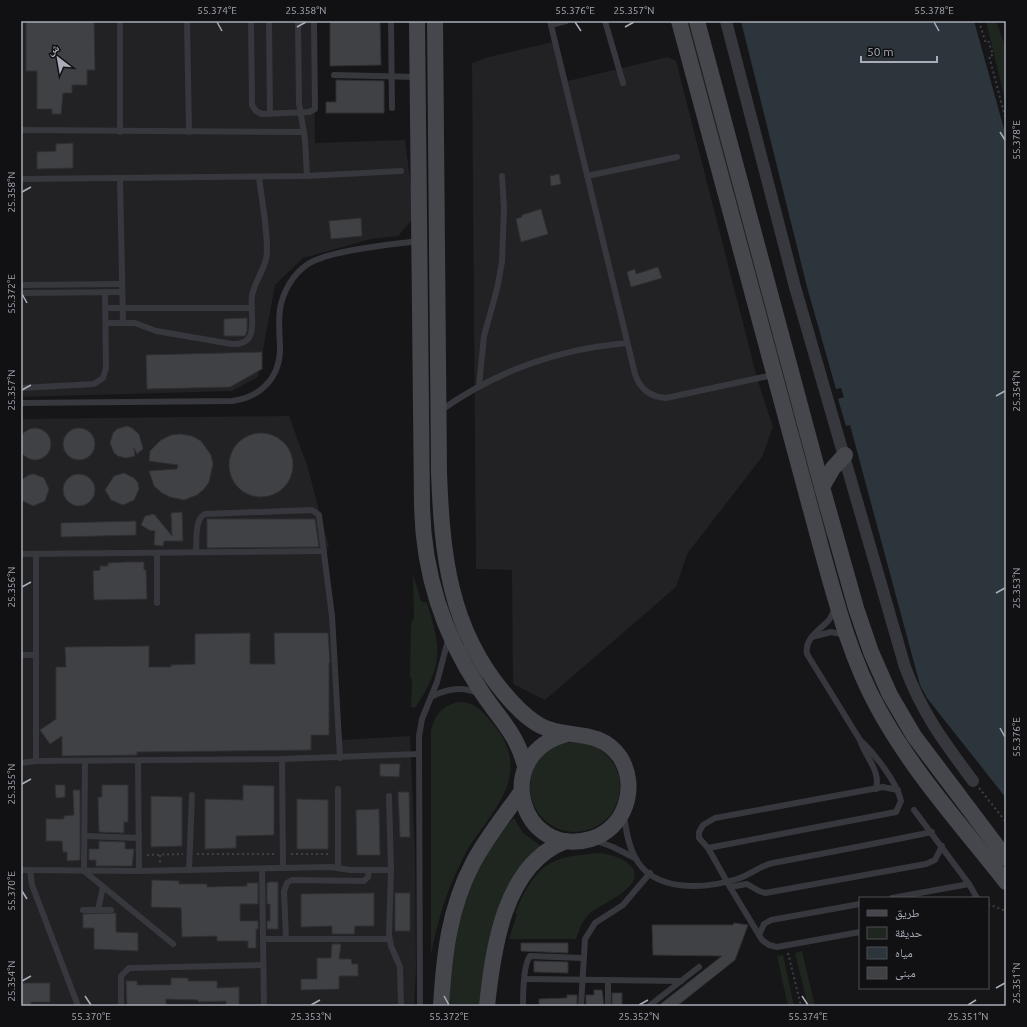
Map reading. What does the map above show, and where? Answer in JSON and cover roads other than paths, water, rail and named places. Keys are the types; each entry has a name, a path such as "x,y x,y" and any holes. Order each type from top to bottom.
{"main road":[{"path":"417,21 422,511 424,545 434,594 449,635 465,667 483,695 513,734 526,766"},
{"path":"435,21 440,495 444,551 455,604 468,637"},
{"path":"679,21 846,636 869,691 896,739 1006,882"},
{"path":"697,21 822,487 856,608 880,674 902,716 927,756 1006,858"},
{"path":"822,487 833,468 845,455"},
{"path":"424,545 428,540 435,542 436,559 444,593 452,613 491,677 523,714 544,727 567,734 592,736 607,744 619,756 629,779 628,796 623,812 610,829 590,839 566,841 549,848 535,860 512,895 503,916 497,938 487,1006"},
{"path":"822,551 828,550 834,556 842,585 856,608"},
{"path":"566,841 549,835 535,824 525,809 521,792 522,779 526,766 535,751 550,740 567,734"},
{"path":"441,1006 447,940 460,890 480,851 521,792"}],"street":[{"path":"726,21 795,287 845,455 905,667 912,686 930,722 973,781"}],"lane":[{"path":"120,21 120,132"},
{"path":"187,21 189,132"},
{"path":"251,21 252,105 259,113 270,114 312,112 316,107 314,21"},
{"path":"269,21 270,114"},
{"path":"298,21 300,113 304,132 307,176"},
{"path":"391,21 392,108"},
{"path":"566,21 550,23 627,342 639,385 648,394 660,398 666,398 774,374"},
{"path":"605,21 623,83"},
{"path":"334,75 418,77"},
{"path":"21,130 120,132 304,132"},
{"path":"587,176 677,157"},
{"path":"21,179 307,176 401,171"},
{"path":"479,386 484,336 497,289 502,262 504,208 502,176"},
{"path":"106,323 135,324 156,331 239,344 246,342 250,337 252,330 253,290 267,258 259,177"},
{"path":"120,179 123,323"},
{"path":"21,403 232,401 247,398 266,386 277,367 280,352 279,316 282,299 290,283 301,270 323,256 419,241"},
{"path":"21,285 122,284"},
{"path":"21,388 94,384 103,378 106,368 105,292"},
{"path":"21,293 122,292"},
{"path":"106,308 252,308"},
{"path":"439,412 479,386 505,373 544,358 586,348 627,342"},
{"path":"196,552 199,519 205,514 309,510 315,511 319,515 332,616 340,758"},
{"path":"21,554 324,551"},
{"path":"157,553 158,603"},
{"path":"36,554 36,760"},
{"path":"708,848 892,814 900,805 898,790 870,751 860,740 808,658 807,647 812,637 830,618 837,605"},
{"path":"812,637 831,632 846,636"},
{"path":"420,1006 420,728 433,696 446,653 449,635"},
{"path":"21,655 36,655"},
{"path":"433,696 452,689 463,689 483,695"},
{"path":"860,740 864,751 876,770 878,779 876,789"},
{"path":"21,763 36,760 138,761 282,759 419,754"},
{"path":"282,759 283,868"},
{"path":"84,871 85,761"},
{"path":"138,761 140,871"},
{"path":"859,932 787,946 777,947 769,945 759,935 728,885 708,848 699,838 699,832 703,825 710,820 887,787 898,790"},
{"path":"338,789 338,868"},
{"path":"189,870 192,795"},
{"path":"389,796 391,870 389,939 400,966 401,1006"},
{"path":"914,810 932,832 969,884 976,897"},
{"path":"623,812 627,836 635,858"},
{"path":"728,885 766,865 932,832"},
{"path":"85,836 139,838"},
{"path":"590,839 613,847 635,858 650,873 659,879 679,885 751,885"},
{"path":"750,874 748,879 751,885 758,891 766,893 926,864 935,860 942,846"},
{"path":"21,870 140,871 338,868 350,870 391,870"},
{"path":"262,869 264,1006"},
{"path":"30,870 32,885 78,1006"},
{"path":"286,939 284,891 287,883 292,880 364,881 368,877 369,870"},
{"path":"84,871 173,944"},
{"path":"580,1006 585,939 592,927 602,917 623,905 650,873"},
{"path":"898,897 969,884"},
{"path":"98,910 103,887"},
{"path":"759,935 764,924 771,920 859,904"},
{"path":"82,910 111,910"},
{"path":"263,939 389,939"},
{"path":"523,1006 528,960 532,955 583,958"},
{"path":"121,1006 121,979 123,972 129,968 263,965"},
{"path":"649,1006 699,967"},
{"path":"525,980 681,981"},
{"path":"608,981 608,1006"}],"water":[{"path":"741,21 974,21 1006,136 1006,798 927,698 920,685 850,425 846,426 838,399 844,397 841,388 836,389 807,287"}]}
